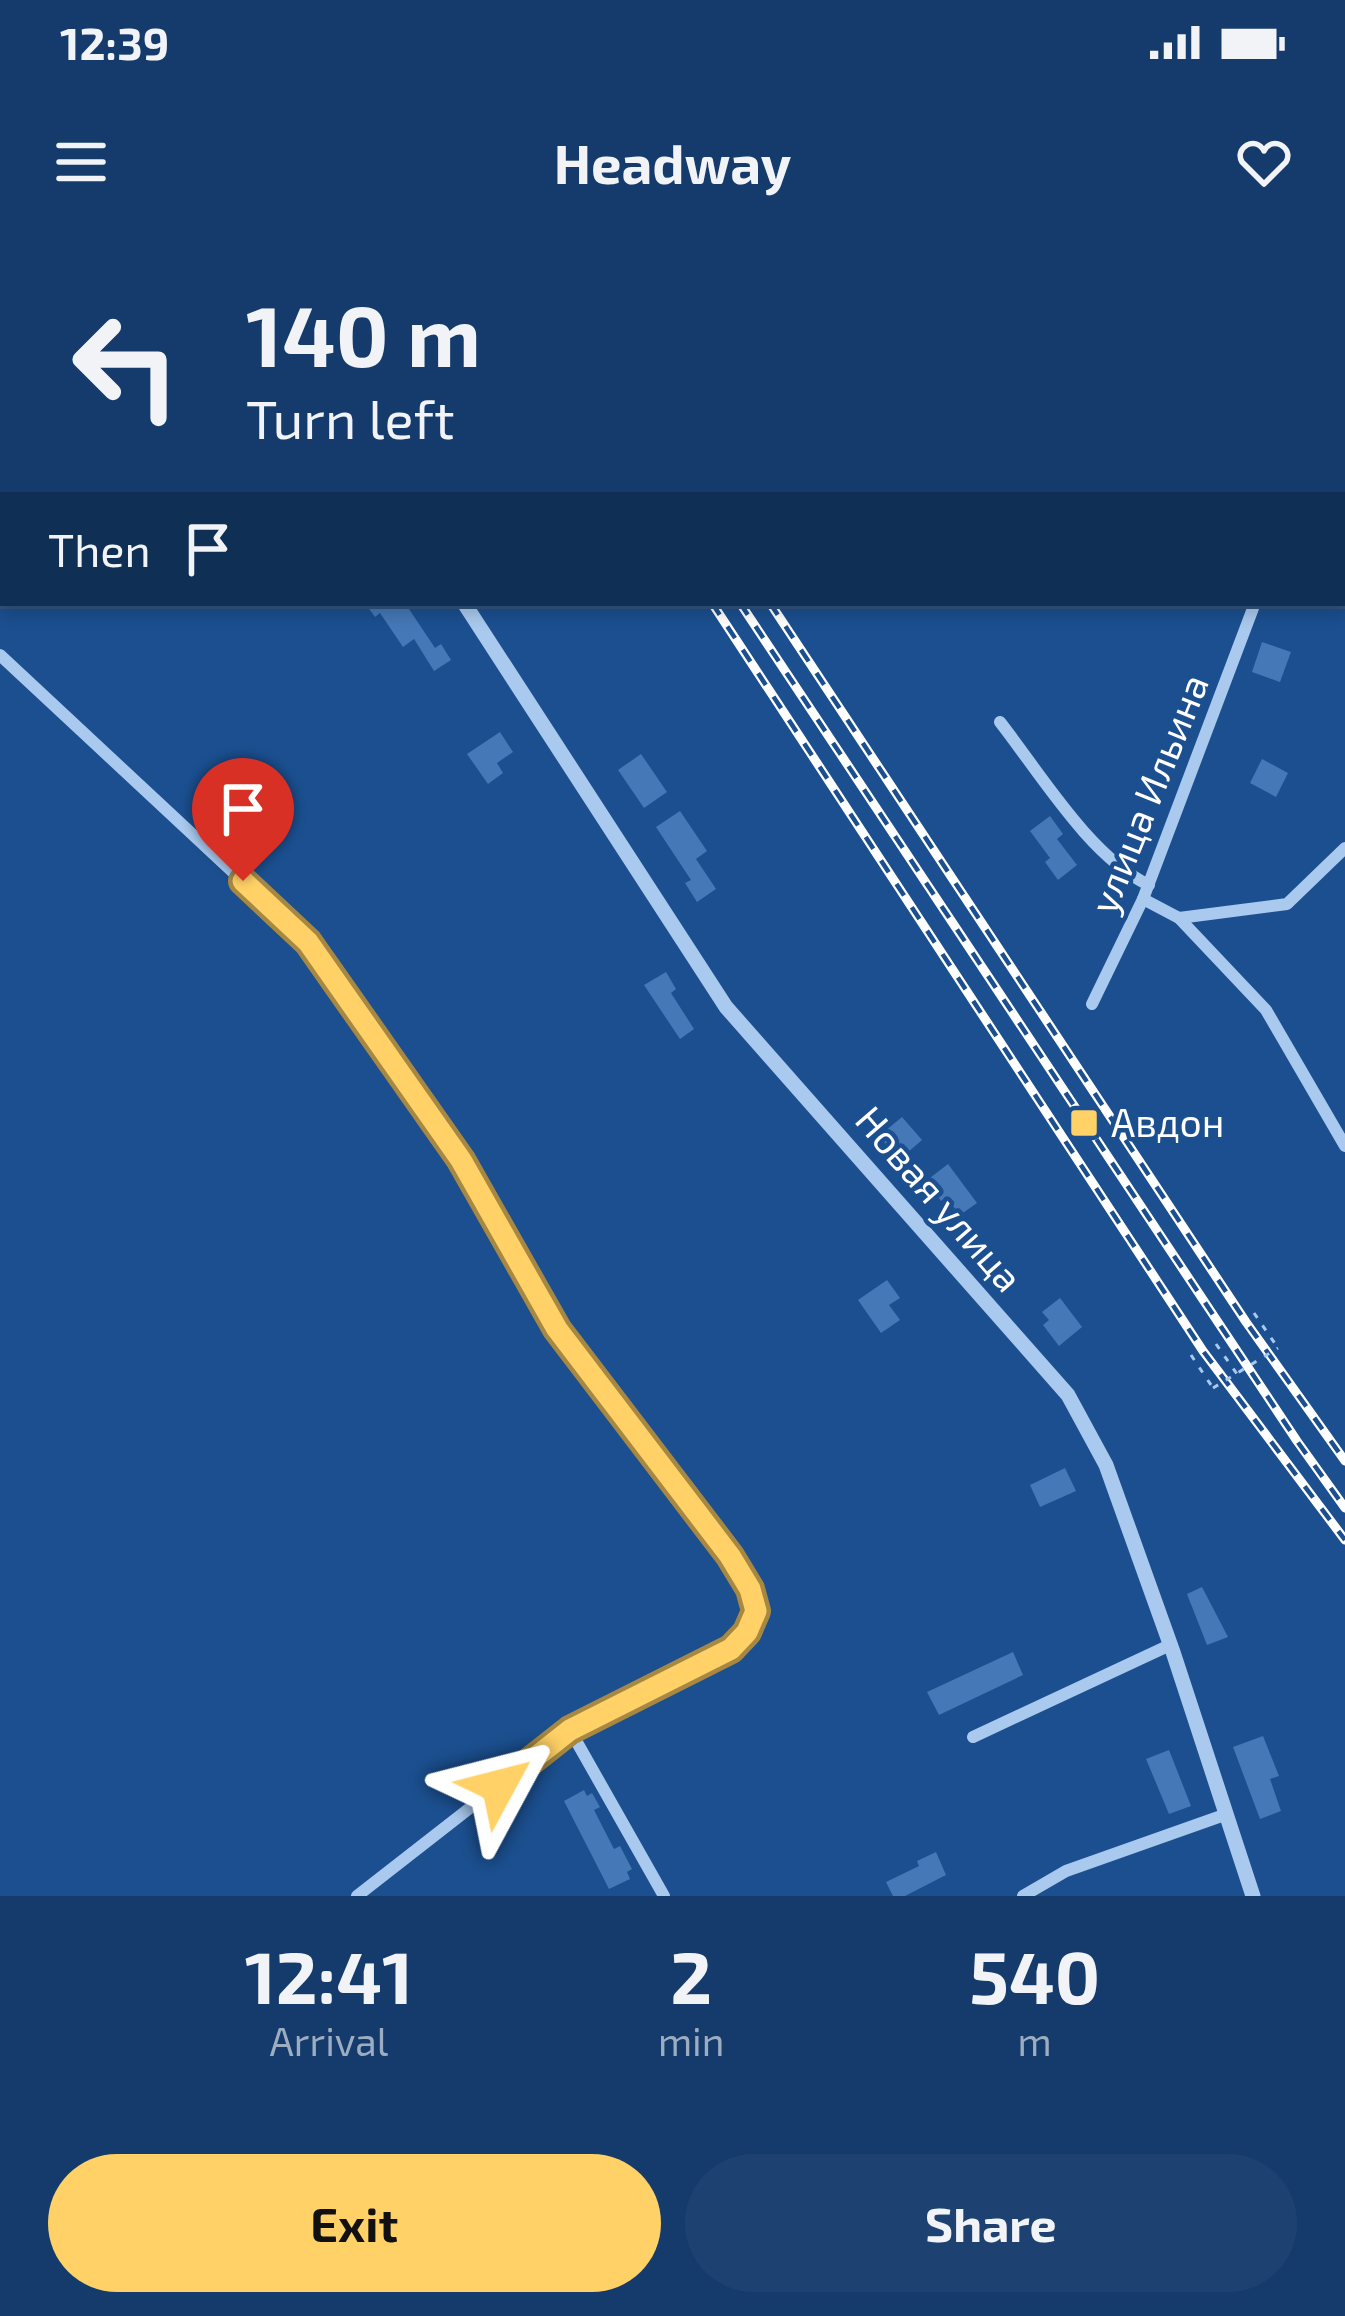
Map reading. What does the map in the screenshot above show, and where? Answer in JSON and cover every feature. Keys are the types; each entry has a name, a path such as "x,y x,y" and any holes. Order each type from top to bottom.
{"street":[{"name":"Новая улица","path":"466,606 726,1007 1068,1395 1106,1465 1253,1896"},
{"name":"улица Ильина","path":"1092,1004 1146,892 1254,606"},
{"path":"0,655 308,942 461,1160 557,1329 730,1556 750,1589 756,1611 747,1632 731,1649 570,1730 357,1896"},
{"path":"1000,722 1091,839 1178,918 1266,1010 1345,1146"},
{"path":"1178,918 1287,904 1345,848"},
{"path":"973,1737 1170,1645"},
{"path":"570,1730 664,1896"},
{"path":"1023,1896 1066,1871 1227,1814"}],"path":[{"path":"1191,1355 1214,1388 1278,1348 1253,1313"},
{"path":"1216,1344 1237,1374"}],"building":[{"path":"367,606 407,606 435,648 441,644 451,660 434,671 414,639 403,647 380,613 375,617"},
{"path":"1262,642 1291,652 1280,682 1252,672"},
{"path":"500,732 513,752 497,763 503,773 488,784 467,754"},
{"path":"641,754 667,792 644,808 618,770"},
{"path":"1262,759 1288,773 1276,797 1250,783"},
{"path":"680,811 707,851 696,859 716,889 697,902 685,883 691,880 656,827"},
{"path":"1050,816 1063,834 1057,839 1077,865 1058,880 1045,862 1050,858 1030,831"},
{"path":"666,972 676,989 671,993 694,1029 680,1039 644,985"},
{"path":"902,1117 922,1140 899,1160 879,1136"},
{"path":"948,1164 977,1203 960,1215 926,1181"},
{"path":"887,1280 900,1298 889,1305 900,1320 881,1333 858,1300"},
{"path":"1060,1298 1082,1327 1059,1346 1043,1325 1049,1320 1042,1312"},
{"path":"1065,1468 1076,1491 1040,1507 1030,1485"},
{"path":"1202,1587 1228,1637 1207,1645 1187,1594"},
{"path":"1013,1652 1023,1675 939,1715 927,1692"},
{"path":"1263,1736 1279,1776 1270,1779 1281,1811 1260,1819 1233,1747"},
{"path":"1169,1750 1191,1806 1169,1814 1146,1759"},
{"path":"584,1790 587,1796 592,1793 600,1807 594,1810 614,1849 620,1846 632,1869 627,1872 630,1879 609,1889 564,1801"},
{"path":"936,1852 946,1875 905,1896 893,1896 886,1882"}],"railway":[{"path":"714,606 1203,1351 1345,1540"},
{"path":"742,606 1345,1508"},
{"path":"772,606 1246,1322 1345,1461"}],"place":[{"name":"Авдон","path":"1084,1123"}],"route":[{"path":"243,881 308,942 461,1160 557,1329 730,1556 750,1589 756,1611 747,1632 731,1649 570,1730 499,1786"}]}
